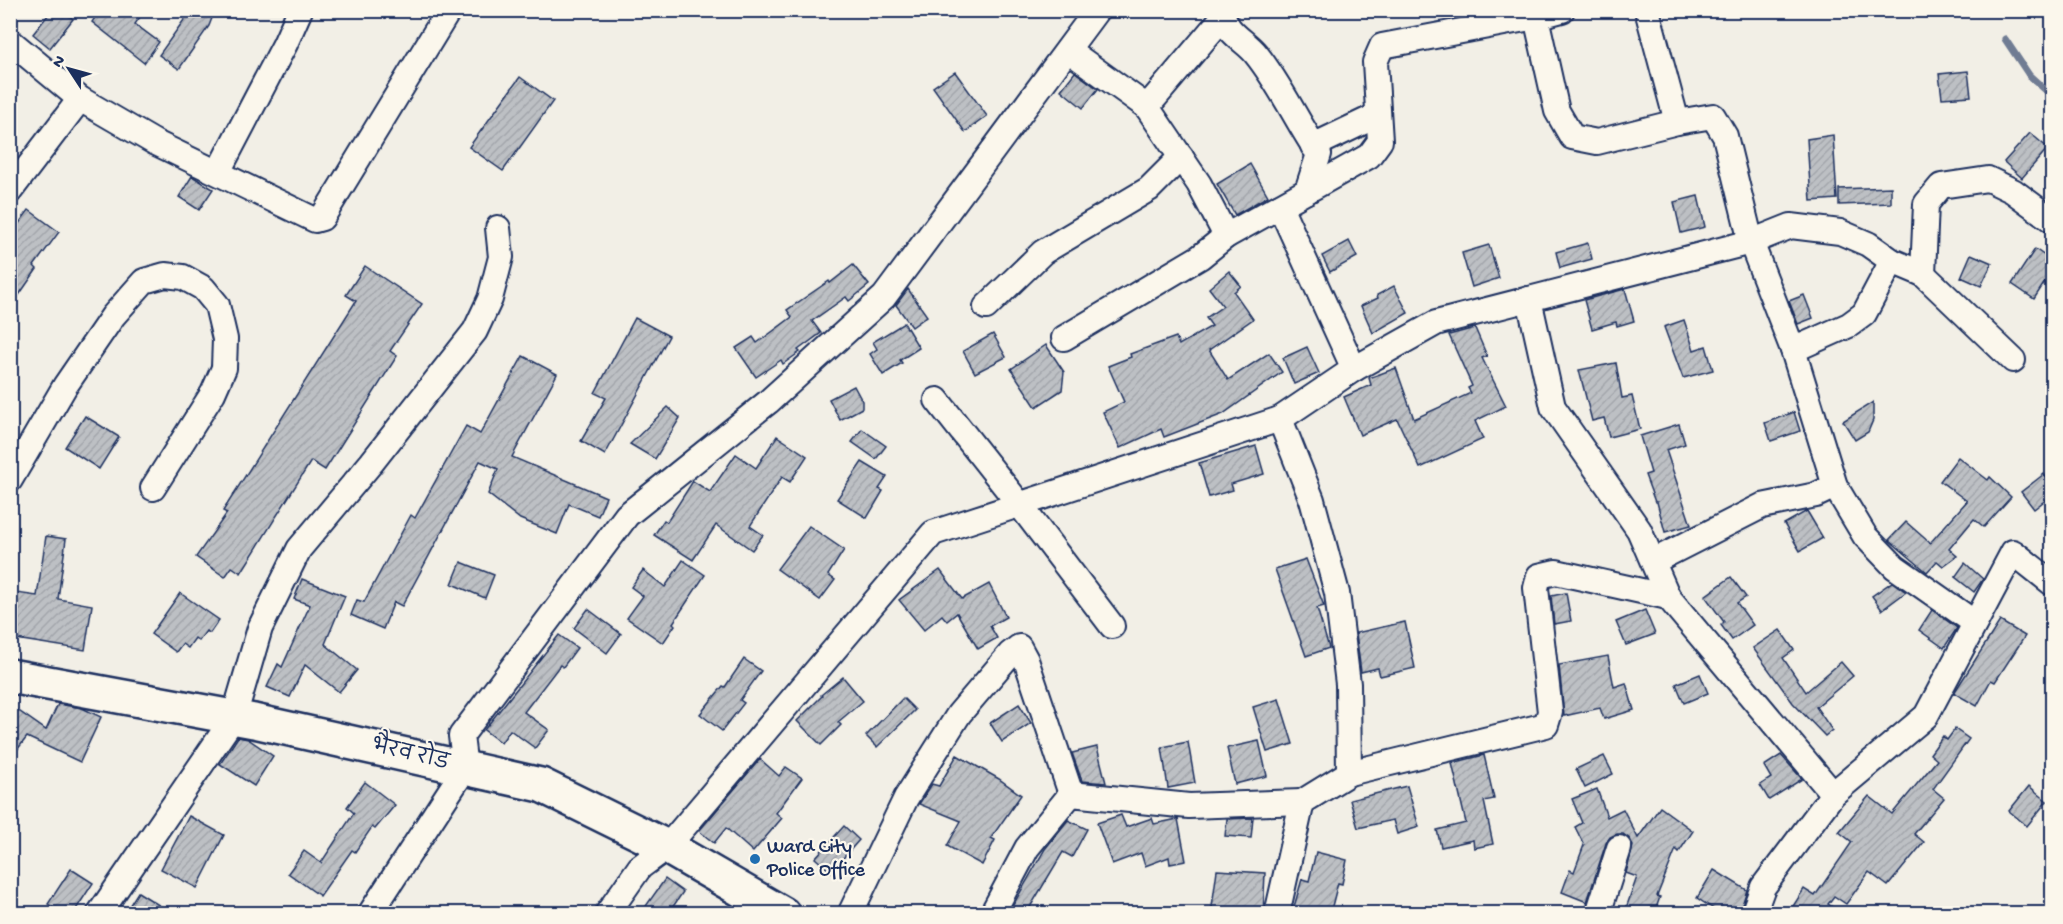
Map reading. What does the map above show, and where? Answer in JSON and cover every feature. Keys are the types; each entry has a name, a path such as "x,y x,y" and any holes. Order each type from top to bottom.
{"main road":[{"name":"भैरव रोड","path":"10,676 234,717 541,784 667,847 783,914"}],"street":[{"path":"218,172 285,44 300,10"},
{"path":"10,41 80,99 154,142 315,220 322,218 448,10"},
{"path":"370,914 465,768 461,736 627,515 768,402 884,297 1097,10"},
{"path":"1064,338 1200,257 1226,236 1369,156 1380,141 1375,62 1382,46 1562,10"},
{"path":"1647,10 1677,122"},
{"path":"1147,106 1223,14 1232,32 1255,53 1319,154 1307,191"},
{"path":"1536,17 1557,111 1572,137 1597,142 1677,122 1713,116 1725,136 1751,242 1792,350 1835,486 1865,537 1895,567 1975,623"},
{"path":"1068,50 1147,106 1199,184 1226,236"},
{"path":"10,191 80,99"},
{"path":"1313,146 1378,115"},
{"path":"986,307 1043,252 1149,189 1180,157"},
{"path":"1923,274 1926,204 1941,186 1988,179 2013,191 2052,220"},
{"path":"1280,206 1354,369"},
{"path":"607,914 640,867 667,847 933,533 1280,419 1354,369 1436,323 1751,242 1791,225 1840,232 1868,244 1892,261 1923,274 2013,360"},
{"path":"99,914 234,717 260,628 299,549 372,462 475,331 490,299 501,257 498,228"},
{"path":"1792,350 1849,325 1864,314 1892,261"},
{"path":"10,480 65,386 113,316 144,281 165,275 183,277 203,288 217,305 225,339 224,368 213,393 153,488"},
{"path":"1529,299 1553,407 1639,530 1668,597 1833,794"},
{"path":"936,400 1020,504 1112,626"},
{"path":"1280,419 1312,500 1337,593 1348,684 1349,773"},
{"path":"1654,561 1762,506 1816,495 1835,486"},
{"path":"1753,914 1763,887 1833,794 1926,716 2013,552 2052,583"},
{"path":"1071,794 1189,806 1302,802 1349,773 1546,725 1550,712 1536,588 1539,576 1556,572 1668,597"},
{"path":"850,914 906,798 959,714 1010,654 1019,647 1026,660 1071,794"},
{"path":"992,914 1027,848 1071,794"},
{"path":"1277,914 1302,802"},
{"path":"1598,914 1618,848"}],"building":[{"path":"52,10 62,10 73,19 50,48 33,34"},
{"path":"100,10 145,10 135,24 159,42 144,63 92,22"},
{"path":"191,10 215,10 209,26 179,69 159,55"},
{"path":"1968,71 1971,96 1942,98 1939,74"},
{"path":"955,72 987,116 965,132 933,87"},
{"path":"1075,72 1098,89 1083,108 1061,90"},
{"path":"520,77 553,101 503,171 469,147"},
{"path":"2030,133 2048,148 2022,178 2004,162"},
{"path":"1833,135 1837,199 1811,201 1807,139"},
{"path":"1250,164 1268,196 1235,215 1217,184"},
{"path":"192,176 213,189 199,210 179,197"},
{"path":"1891,187 1891,203 1839,205 1839,189"},
{"path":"1698,196 1705,227 1681,233 1674,202"},
{"path":"29,210 59,232 34,266 37,269 10,308 10,235"},
{"path":"1349,241 1357,257 1330,272 1322,256"},
{"path":"1588,243 1592,259 1560,268 1556,252"},
{"path":"1489,245 1499,278 1472,287 1462,253"},
{"path":"2035,249 2052,261 2052,271 2034,299 2012,284"},
{"path":"1971,254 1992,263 1981,286 1961,277"},
{"path":"853,265 869,285 849,301 846,297 812,321 821,333 798,350 800,352 783,364 781,360 756,377 736,348 753,337 757,343 792,317 787,310 829,281 830,283"},
{"path":"365,266 422,304 390,351 397,356 325,470 311,461 241,573 232,567 225,577 196,557 227,513 223,511 356,301 346,295"},
{"path":"1229,271 1241,286 1234,292 1253,319 1209,350 1228,380 1269,353 1282,372 1223,414 1164,437 1161,429 1120,448 1103,412 1124,402 1108,366 1131,357 1130,354 1176,337 1179,345 1212,326 1206,318 1223,306 1209,288"},
{"path":"1394,286 1408,313 1373,333 1361,306 1378,298 1377,295"},
{"path":"908,289 927,316 912,327 896,305"},
{"path":"1625,289 1634,321 1617,326 1616,322 1592,329 1584,300"},
{"path":"1804,295 1813,318 1798,324 1789,301"},
{"path":"635,318 669,336 605,455 581,441 606,398 595,393"},
{"path":"1684,320 1694,350 1706,346 1713,370 1683,378 1664,327"},
{"path":"904,323 919,348 900,360 902,363 883,375 870,354 877,349 873,342"},
{"path":"1475,328 1487,356 1482,358 1506,406 1475,421 1483,439 1420,468 1397,419 1360,435 1344,397 1371,385 1369,378 1396,368 1414,419 1471,393 1468,388 1472,386 1449,335"},
{"path":"993,334 1006,357 975,373 963,351"},
{"path":"1046,345 1064,372 1062,390 1036,407 1011,369"},
{"path":"1307,347 1319,373 1294,384 1283,358"},
{"path":"523,356 557,374 512,457 606,497 598,516 569,504 557,534 520,519 488,494 498,469 480,461 402,606 394,602 383,629 351,615 357,600 364,602 411,515 415,518 466,426 480,434"},
{"path":"1616,363 1622,398 1632,396 1640,429 1609,437 1604,418 1592,421 1579,370"},
{"path":"854,386 862,401 862,408 840,420 829,399"},
{"path":"1873,402 1873,420 1868,432 1855,440 1843,421"},
{"path":"668,407 680,418 655,459 630,444"},
{"path":"1794,412 1800,431 1771,441 1765,423"},
{"path":"85,416 119,437 99,469 65,447"},
{"path":"1679,424 1685,444 1666,450 1691,525 1665,532 1657,502 1655,502 1645,475 1651,473 1640,436"},
{"path":"862,429 886,446 876,459 852,442"},
{"path":"777,436 807,456 790,482 782,477 750,526 763,535 752,550 716,525 693,560 654,535 664,520 667,522 693,481 710,492 736,454 756,468"},
{"path":"1256,446 1264,474 1231,484 1233,490 1209,497 1199,463"},
{"path":"1958,457 1988,480 1990,477 2011,497 1984,527 1974,519 1949,549 1957,556 1943,566 1937,561 1927,572 1889,540 1906,522 1930,543 1967,501 1940,481"},
{"path":"862,462 887,477 879,489 883,491 867,518 837,499"},
{"path":"2044,474 2052,486 2052,495 2034,509 2021,492"},
{"path":"1807,511 1823,538 1800,551 1784,524"},
{"path":"809,526 844,550 828,575 835,580 820,600 777,569"},
{"path":"46,536 66,539 58,599 92,605 85,650 10,638 10,592 37,596"},
{"path":"1306,559 1324,606 1317,608 1329,648 1306,656 1275,569"},
{"path":"683,560 705,575 673,623 675,625 663,643 627,618 643,596 631,587 643,570 665,587"},
{"path":"461,562 494,575 485,598 452,584"},
{"path":"1965,563 1983,579 1974,592 1955,577"},
{"path":"940,570 962,599 989,584 1006,617 990,626 997,638 978,649 957,613 947,621 942,615 924,630 899,600"},
{"path":"1731,577 1746,597 1737,603 1753,625 1732,640 1721,625 1724,622 1705,596"},
{"path":"302,579 345,596 325,644 357,670 339,692 305,665 290,697 267,687 278,664 282,667 310,605 294,599"},
{"path":"1892,582 1906,592 1882,610 1872,596"},
{"path":"180,593 219,620 210,633 206,631 199,641 195,638 188,648 182,644 176,652 151,634"},
{"path":"1566,593 1571,621 1554,624 1551,596"},
{"path":"588,609 621,634 607,653 574,628"},
{"path":"1645,610 1655,634 1626,645 1616,622"},
{"path":"1932,610 1957,628 1944,648 1919,630"},
{"path":"2000,621 2025,636 1995,682 1991,680 1977,706 1954,693"},
{"path":"1405,622 1415,668 1380,676 1378,668 1361,672 1356,633"},
{"path":"1780,630 1794,650 1783,658 1806,692 1841,662 1853,676 1816,707 1832,730 1825,736 1793,703 1753,648"},
{"path":"559,635 577,648 563,667 560,665 524,712 549,730 535,748 510,730 501,743 484,730"},
{"path":"1608,656 1614,687 1626,683 1634,710 1604,719 1600,708 1564,716 1559,665"},
{"path":"744,659 761,671 740,700 744,703 722,731 700,714 723,686 725,687"},
{"path":"1700,674 1708,693 1684,703 1676,684"},
{"path":"843,677 863,701 838,722 841,725 821,745 797,721 821,695"},
{"path":"903,698 915,710 877,747 866,736"},
{"path":"1279,699 1293,744 1267,752 1253,707"},
{"path":"58,704 82,708 101,717 80,762 27,737 10,759 10,705 46,730"},
{"path":"1019,704 1031,723 1002,742 990,723"},
{"path":"1955,729 1969,739 1933,789 1944,798 1914,834 1924,842 1888,886 1869,872 1846,904 1834,896 1828,904 1843,914 1788,914 1804,889 1815,896 1852,842 1839,832 1869,796 1892,814 1937,760 1930,754 1943,736 1947,740"},
{"path":"238,737 248,739 273,756 254,786 220,764"},
{"path":"1259,741 1267,776 1235,784 1227,748"},
{"path":"1188,742 1195,783 1168,788 1162,747"},
{"path":"1097,747 1106,783 1082,781 1072,753"},
{"path":"957,755 999,779 1021,795 991,838 995,840 982,865 947,846 961,821 919,804 932,784 939,786"},
{"path":"1484,755 1494,799 1484,801 1493,844 1474,848 1473,840 1441,847 1437,830 1466,823 1452,763"},
{"path":"1781,755 1802,779 1769,800 1760,785 1771,778 1764,766"},
{"path":"1604,756 1613,774 1585,788 1576,769"},
{"path":"760,759 779,776 786,767 802,778 776,813 782,818 753,852 726,828 714,843 699,831"},
{"path":"365,782 395,805 375,829 372,827 355,852 352,850 320,896 288,873 304,851 321,863 354,813 347,807"},
{"path":"1407,786 1419,827 1397,834 1393,820 1358,828 1350,800"},
{"path":"2029,786 2047,801 2027,826 2009,811"},
{"path":"1597,789 1607,817 1623,809 1638,838 1660,807 1693,831 1679,852 1676,849 1657,896 1660,897 1654,914 1624,914 1637,877 1626,873 1633,846 1630,839 1623,834 1610,837 1606,843 1587,902 1562,892 1570,870 1574,872 1584,845 1575,827 1582,823 1572,799"},
{"path":"1121,815 1126,827 1152,818 1154,824 1178,819 1186,861 1170,864 1169,857 1145,866 1141,853 1112,864 1097,823"},
{"path":"189,816 224,835 197,888 161,869"},
{"path":"1253,818 1251,838 1225,836 1227,819"},
{"path":"1068,820 1087,829 1072,857 1063,852 1026,914 1008,914 1045,849"},
{"path":"844,826 859,840 831,872 815,858"},
{"path":"1316,852 1347,860 1342,884 1338,883 1331,910 1320,907 1319,914 1292,914 1302,879 1309,881"},
{"path":"71,869 93,883 73,914 62,914 48,904"},
{"path":"1217,870 1265,873 1263,914 1211,914"},
{"path":"1714,870 1747,890 1739,914 1721,914 1697,898"},
{"path":"665,879 683,892 668,914 656,914 646,906"},
{"path":"138,892 173,914 124,914"}],"waterway":[{"path":"2005,39 2029,75 2052,96"}],"place":[{"name":"Ward City Police Office","path":"755,859"}]}
